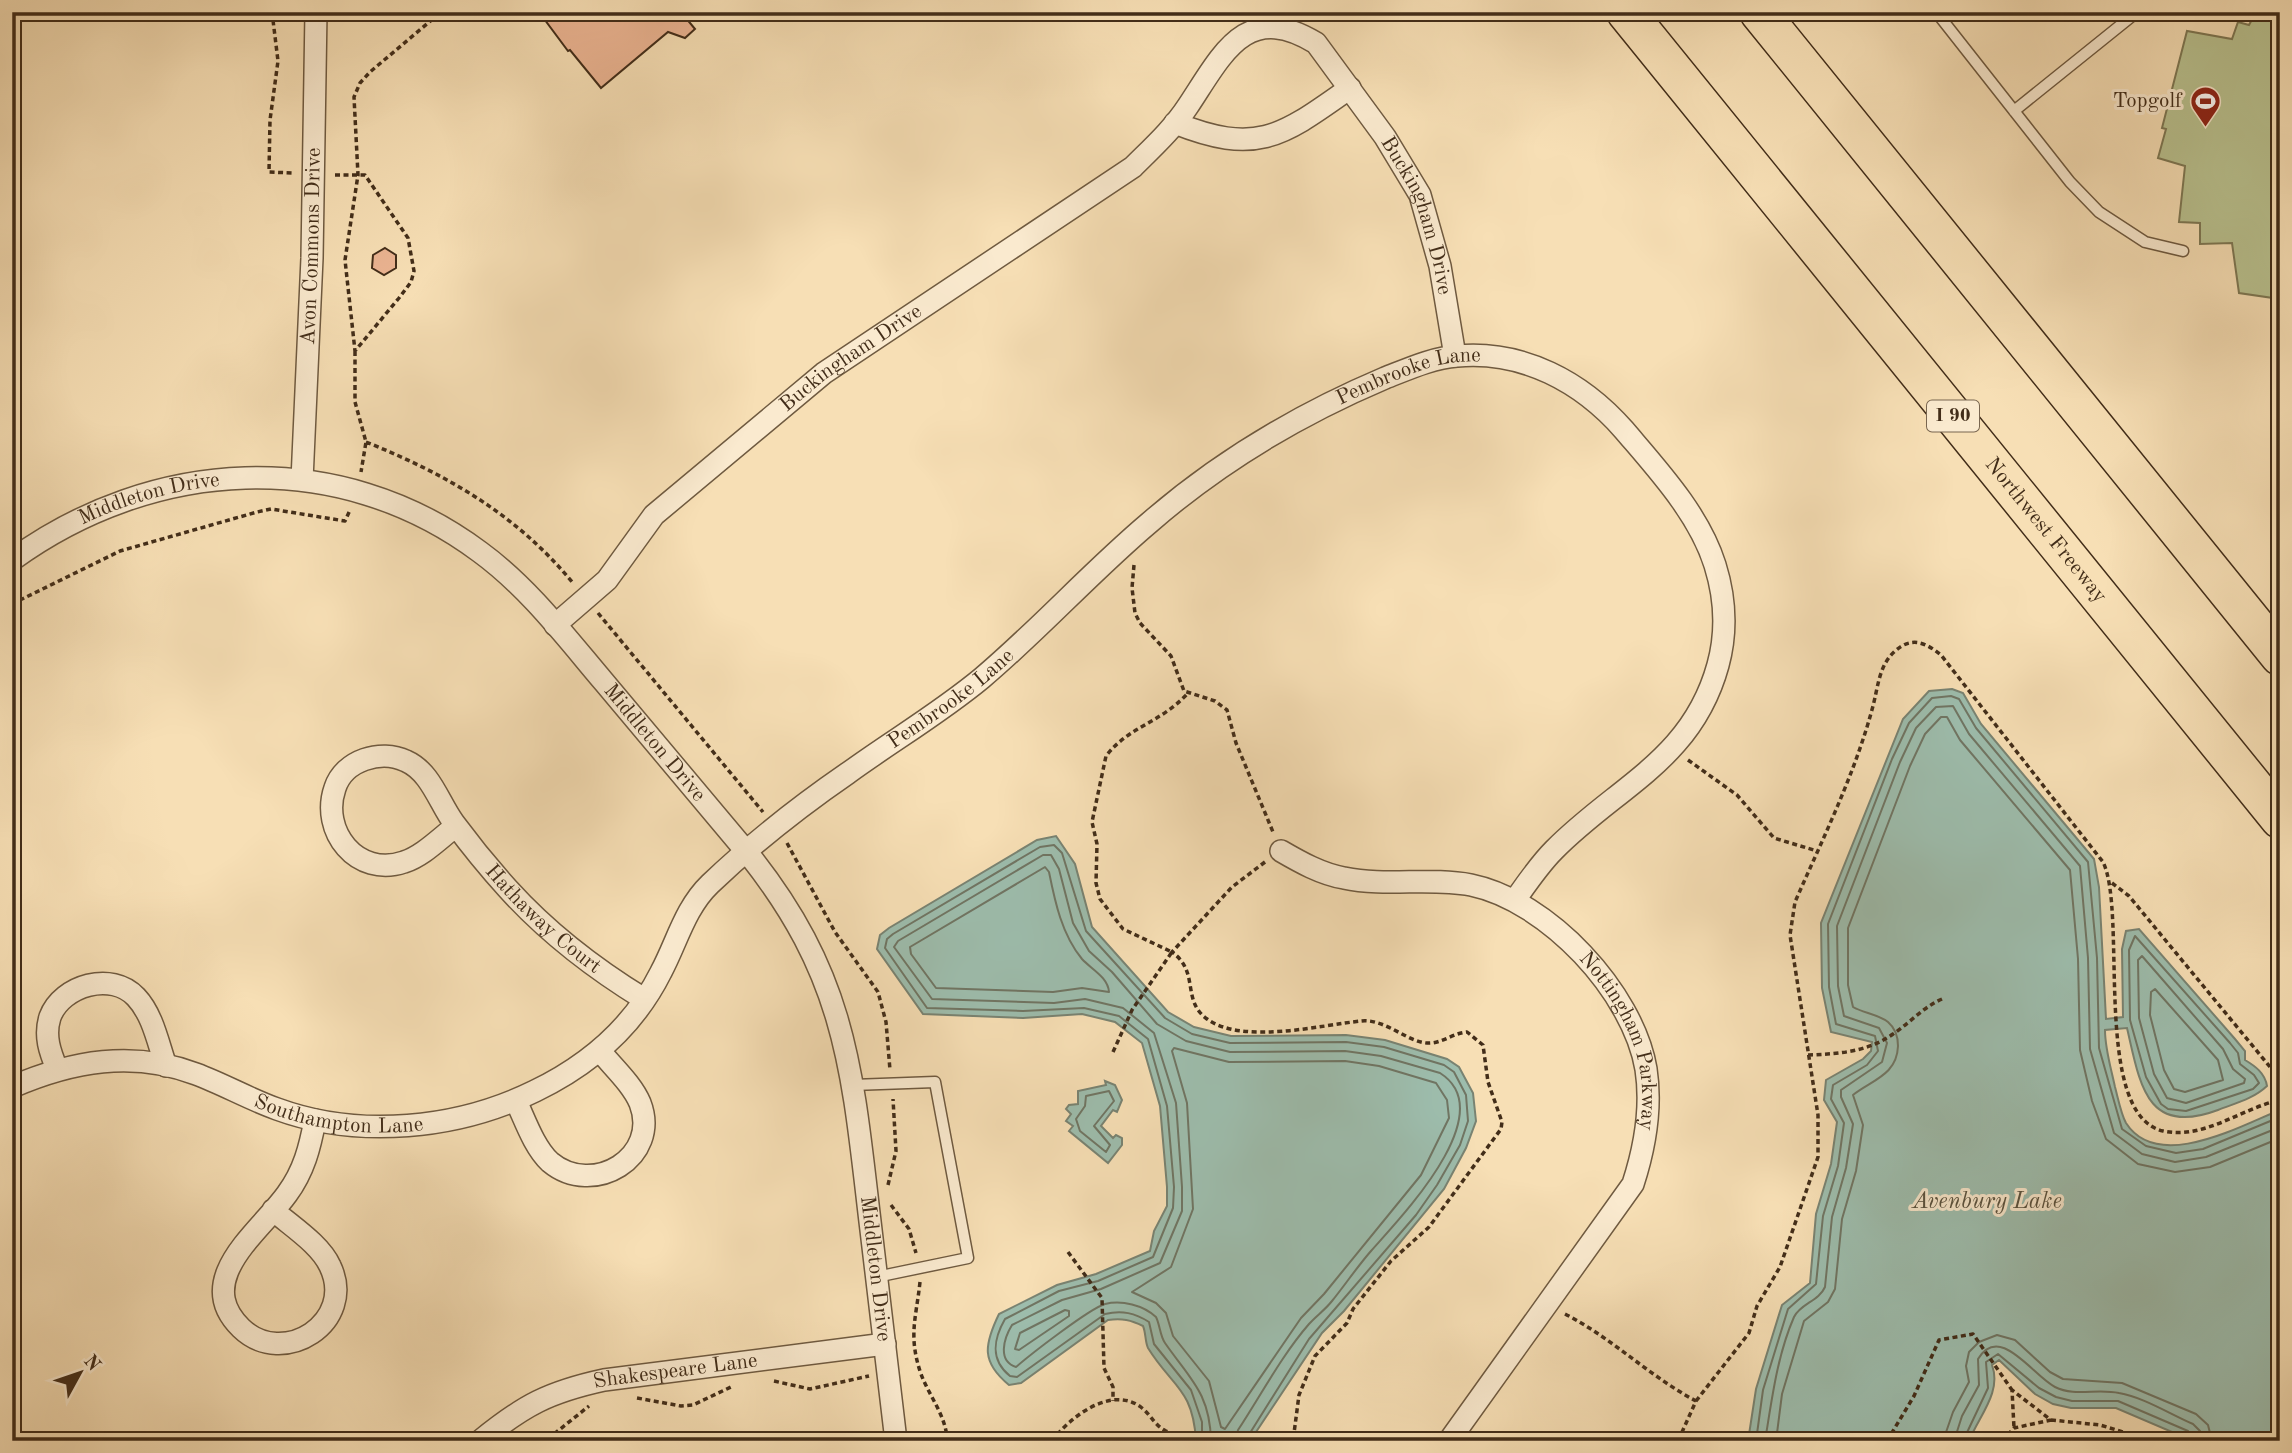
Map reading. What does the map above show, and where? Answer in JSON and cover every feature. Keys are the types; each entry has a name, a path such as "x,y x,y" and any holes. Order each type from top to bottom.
{"highway":[{"name":"Northwest Freeway","path":"1626,12 2280,819"},
{"path":"1759,12 2280,656"}],"street":[{"name":"Avon Commons Drive","path":"302,480 316,12"},
{"name":"Buckingham Drive","path":"555,625 607,580 654,515 824,373 1118,177 1161,140 1235,32 1258,20 1283,20 1299,28 1316,43 1350,88 1420,195 1440,266 1455,356"},
{"path":"1175,123 1222,139 1262,138 1284,132 1350,88"},
{"name":"Pembrooke Lane","path":"748,853 841,777 981,679 1126,543 1211,475 1302,418 1402,371 1435,359 1455,356 1513,360 1548,371 1583,390 1632,440 1695,520 1710,550 1720,584 1724,635 1708,696 1675,747 1645,776 1562,843 1515,900"},
{"name":"Middleton Drive","path":"12,560 70,523 136,495 206,480 302,480 356,493 410,511 462,539 503,571 555,625 748,853 781,895 816,957 840,1024 853,1085 896,1441"},
{"name":"Hathaway Court","path":"456,826 406,862 393,865 367,862 342,845 335,834 331,802 335,786 343,772 367,759 393,757 406,761 425,775 456,826 527,908 617,982 644,999"},
{"name":"Nottingham Parkway","path":"1281,850 1304,864 1343,878 1445,882 1471,886 1515,900 1554,927 1606,984 1633,1028 1642,1050 1648,1092 1646,1135 1633,1184 1449,1441"},
{"name":"Southampton Lane","path":"12,1087 57,1069 90,1061 123,1060 190,1071 280,1110 315,1120 357,1126 446,1122 482,1114 516,1101 575,1070 600,1051 644,999 699,895 748,853"},
{"path":"57,1069 47,1041 51,1016 69,994 92,984 113,985 134,994 149,1017 166,1066"},
{"path":"516,1101 542,1152 551,1162 583,1176 598,1177 613,1171 628,1160 638,1146 643,1118 639,1103 629,1087 600,1051"},
{"path":"273,1210 327,1260 335,1281 335,1297 323,1326 297,1343 284,1345 257,1340 231,1317 224,1289 226,1271 233,1258 273,1210 287,1195 305,1163 315,1120"},
{"name":"Shakespeare Lane","path":"480,1441 523,1407 572,1387 626,1377 884,1344"}],"lane":[{"path":"2014,111 2137,12"},
{"path":"1937,13 2014,111 2099,212 2146,242 2183,251"},
{"path":"853,1085 935,1082 968,1258 876,1277"}],"path":[{"path":"272,12 278,61 270,120 269,172 365,175 408,237 414,271 411,282 355,351"},
{"path":"12,604 120,551 257,512 271,509 345,521 356,493 366,442 355,402 355,351 345,260 358,175 354,97 360,83 441,12"},
{"path":"366,442 427,470 512,520 534,539 777,829 800,863 835,932 878,992 886,1022 897,1137 887,1197 913,1238 919,1268 919,1289 912,1328 919,1367 941,1416 947,1441"},
{"path":"1113,1052 1132,1010 1171,952 1232,887 1281,850 1236,743 1227,710 1215,701 1184,691 1164,645 1140,623 1135,613 1134,565 1126,543"},
{"path":"1678,1441 1696,1401 1749,1333 1757,1306 1780,1267 1814,1170 1819,1140 1790,935 1795,902 1857,758 1881,670 1894,652 1906,643 1919,641 1941,656 2103,862 2111,881 2113,1018 2134,1108 2145,1121 2163,1131 2207,1127 2280,1100"},
{"path":"1188,693 1159,719 1130,733 1106,756 1092,822 1097,844 1096,883 1105,908 1123,929 1171,952 1184,962 1189,973 1194,1005 1211,1022 1225,1027 1247,1030 1308,1029 1373,1021 1431,1043 1467,1032 1483,1045 1488,1082 1502,1122 1501,1129 1434,1221 1391,1261 1353,1309 1347,1323 1315,1356 1299,1395 1293,1441"},
{"path":"1675,747 1737,795 1774,838 1817,852"},
{"path":"2111,881 2129,897 2280,1079"},
{"path":"1808,1055 1855,1051 1866,1047 1894,1034 1926,1006 1942,999"},
{"path":"1068,1252 1102,1298 1104,1368 1113,1387 1113,1401"},
{"path":"1548,1305 1591,1328 1663,1383 1696,1401"},
{"path":"1887,1441 1914,1396 1939,1340 1972,1334 1996,1363 2012,1390 2050,1420"},
{"path":"764,1380 810,1388 919,1367"},
{"path":"628,1398 681,1406 693,1405 742,1382"},
{"path":"2012,1390 2014,1428"},
{"path":"1052,1441 1081,1414 1092,1407 1113,1401 1141,1407 1164,1430 1220,1441"},
{"path":"520,1441 554,1434 593,1404"},
{"path":"2002,1441 2014,1428 2050,1420 2100,1425 2153,1441"},
{"path":"1228,1441 1255,1441"}],"green space":[{"name":"Topgolf","path":"2256,12 2280,12 2280,299 2239,293 2232,243 2200,244 2200,223 2179,222 2185,166 2158,158 2166,129 2162,128 2187,31 2232,39 2238,22 2249,25"}],"water":[{"name":"Avenbury Lake","path":"1952,689 1963,693 1981,724 2094,859 2099,887 2106,1019 2123,1017 2122,949 2126,931 2139,929 2245,1051 2245,1060 2259,1070 2266,1081 2267,1086 2262,1090 2238,1103 2194,1117 2175,1116 2161,1111 2150,1100 2137,1068 2127,1028 2105,1030 2110,1066 2126,1123 2140,1137 2158,1144 2179,1145 2223,1134 2280,1110 2280,1429 2262,1441 2193,1441 2116,1408 2071,1408 2053,1404 2035,1394 1999,1360 1992,1365 1992,1394 1969,1441 1748,1441 1756,1389 1782,1305 1810,1283 1816,1214 1831,1164 1837,1122 1824,1100 1826,1080 1863,1059 1871,1051 1872,1042 1831,1032 1822,988 1821,923 1903,719 1929,691"},
{"path":"1056,836 1075,864 1092,927 1168,1012 1194,1027 1231,1036 1346,1035 1385,1040 1447,1059 1459,1067 1473,1093 1476,1121 1466,1148 1444,1189 1344,1311 1322,1333 1250,1441 1196,1441 1191,1410 1186,1399 1148,1348 1143,1326 1130,1321 1108,1320 1021,1383 1009,1385 990,1361 988,1344 999,1314 1057,1285 1096,1274 1150,1251 1154,1231 1167,1206 1160,1106 1142,1043 1115,1022 1082,1014 1023,1018 923,1014 877,949 880,935 889,928 1037,840"},
{"path":"1105,1081 1115,1085 1122,1100 1117,1112 1113,1110 1101,1126 1113,1138 1116,1135 1122,1138 1122,1145 1108,1163 1069,1131 1073,1126 1066,1121 1071,1114 1066,1109 1069,1105 1078,1104 1078,1091 1106,1085"}],"building":[{"path":"539,12 692,12 685,17 695,29 685,38 668,32 601,88 570,50 568,51"},
{"path":"385,248 396,255 396,268 384,275 372,268 373,255"}],"place":[{"name":"Topgolf","path":"2205,128"}]}
